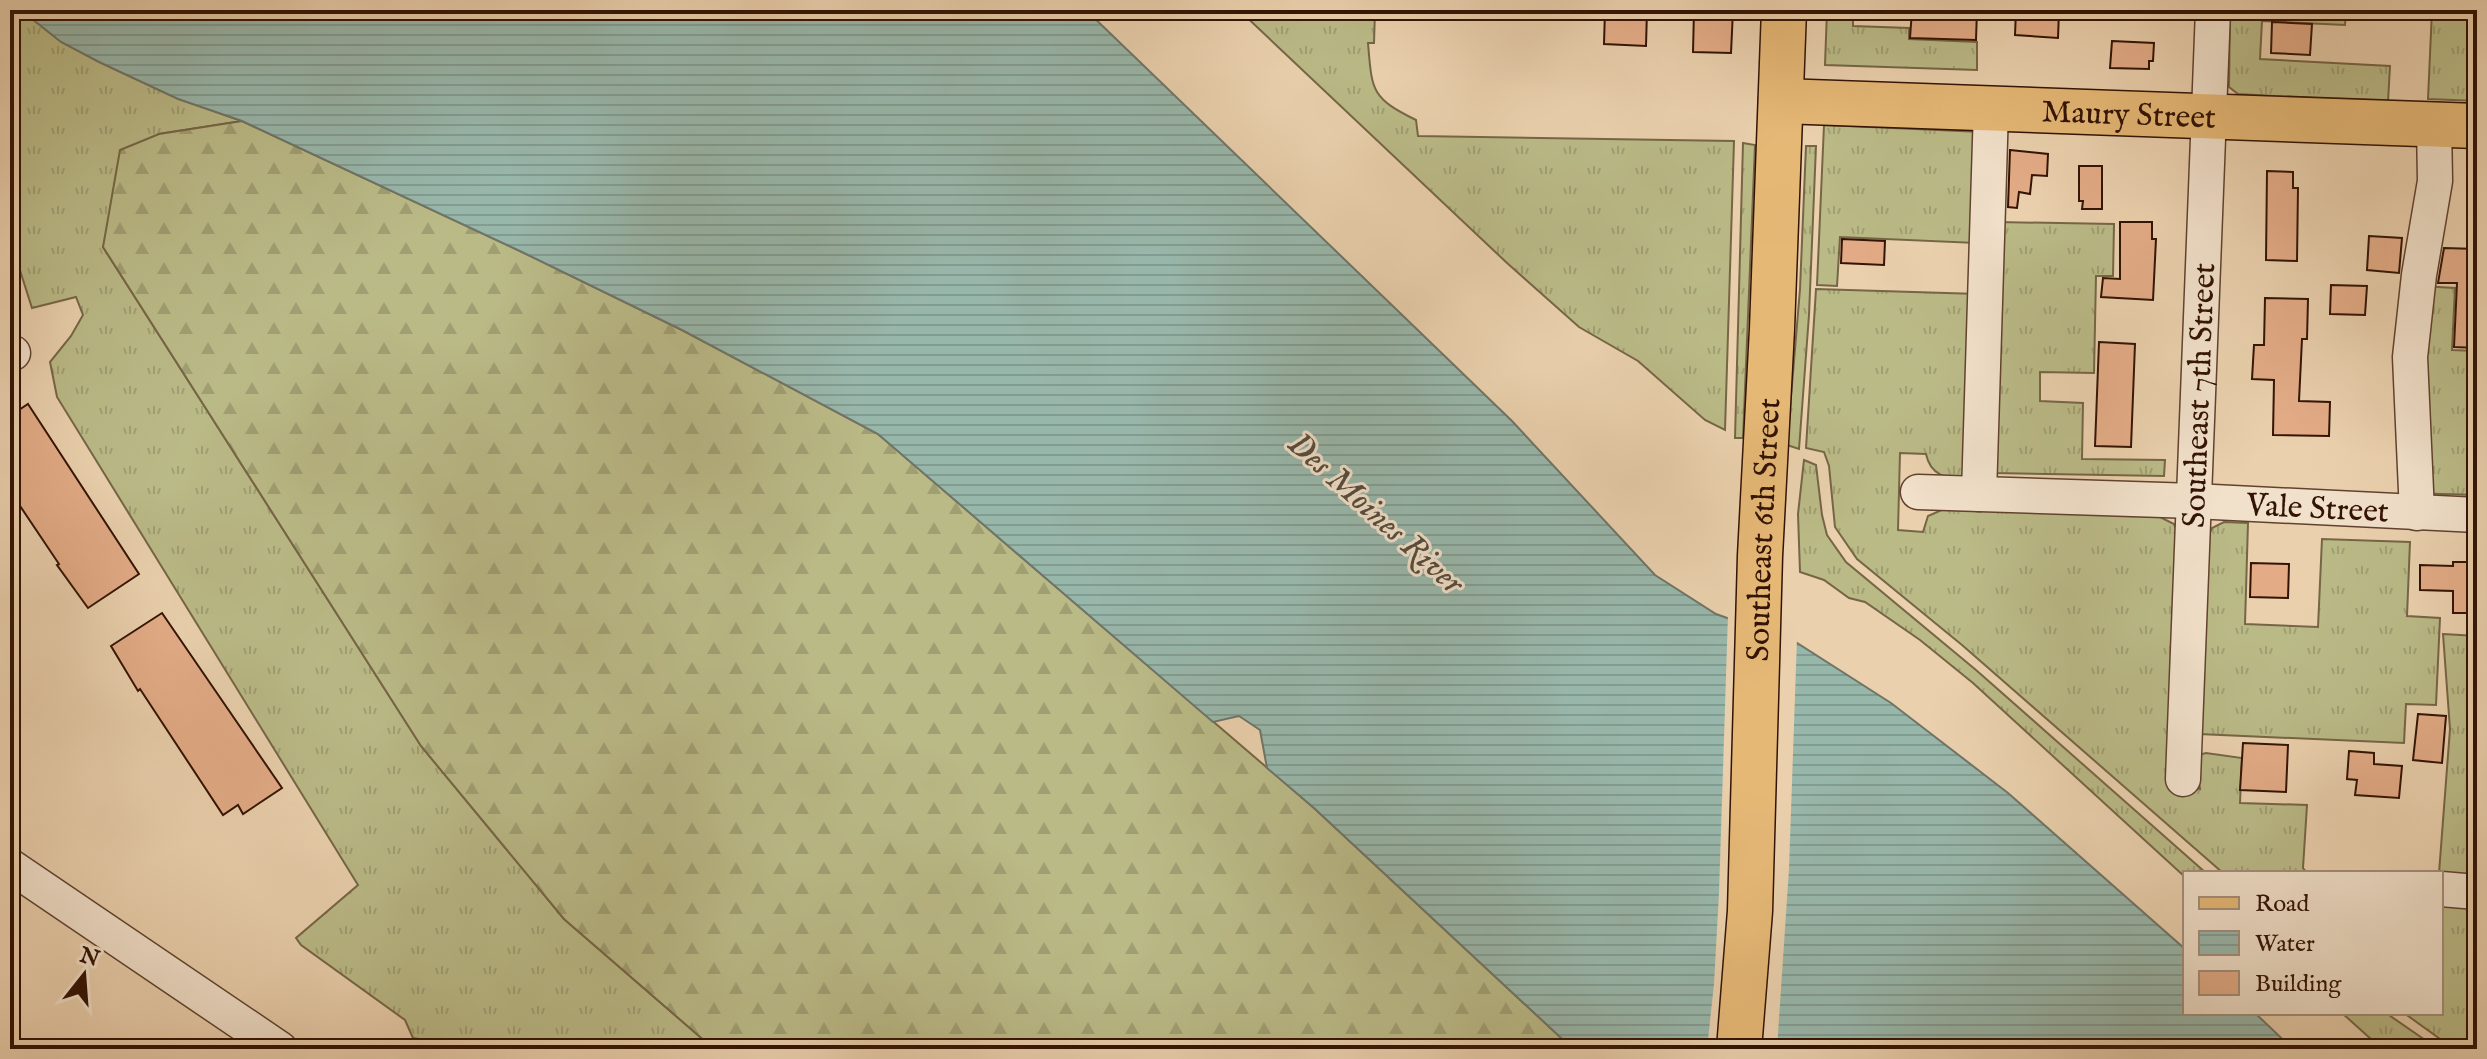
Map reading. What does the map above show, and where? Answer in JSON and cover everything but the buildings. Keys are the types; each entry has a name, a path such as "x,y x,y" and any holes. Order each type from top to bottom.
{"main road":[{"name":"Southeast 6th Street","path":"1739,1049 1750,911 1760,556 1784,10"},
{"name":"Maury Street","path":"1781,101 2477,126"}],"street":[{"name":"Southeast 7th Street","path":"2183,779 2213,10"},
{"path":"1979,494 1991,109"},
{"path":"2417,513 2410,357 2419,275 2435,181 2434,124"},
{"name":"Vale Street","path":"1918,492 2477,515"},
{"path":"10,866 280,1049"},
{"path":"2443,889 2477,892"}],"green space":[{"path":"10,10 24,14 59,40 109,66 175,96 242,121 159,134 103,247 421,746 564,919 714,1049 487,1049 413,1038 405,1020 301,945 296,938 358,885 57,397 50,362 83,315 76,297 32,308 10,239"},
{"path":"1239,10 1375,10 1374,43 1368,43 1373,83 1382,99 1416,120 1418,136 1734,141 1725,430 1705,420 1638,361 1579,327"},
{"path":"1827,10 1853,10 1853,26 1909,28 1909,39 1977,42 1977,70 1825,65"},
{"path":"2230,10 2346,10 2345,25 2262,21 2260,59 2390,66 2388,102 2238,94 2229,87"},
{"path":"2432,10 2477,10 2477,101 2428,99"},
{"path":"242,121 682,330 878,434 1314,808 1573,1049 714,1049 564,919 421,746 103,247 120,150 159,134"},
{"path":"1824,125 1982,132 1976,243 1840,237 1837,286 1817,285"},
{"path":"1743,143 1755,145 1743,438 1735,438"},
{"path":"1806,146 1816,146 1809,315 1799,449 1787,445 1800,289"},
{"path":"1997,222 2114,224 2113,276 2096,276 2094,373 2040,372 2040,401 2083,403 2082,459 2165,460 2164,476 1993,473"},
{"path":"2421,286 2455,288 2452,350 2477,351 2477,495 2408,493"},
{"path":"1816,289 1978,294 1970,480 1942,475 1932,468 1926,454 1900,453 1898,530 1923,532 1928,516 1944,509 2156,515 2174,524 2177,531 2173,783 2200,789 2195,756 2206,753 2242,758 2240,803 2307,805 2303,868 2305,871 2221,871 1962,645 1857,559 1835,527 1829,466 1824,452 1806,448"},
{"path":"1804,460 1816,465 1827,535 1846,562 1976,670 2204,871 2183,871 2183,875 1973,683 1920,640 1865,602 1849,598 1824,580 1800,572 1798,514"},
{"path":"2224,522 2248,523 2245,624 2318,627 2322,539 2410,542 2407,616 2440,618 2436,705 2406,704 2404,743 2199,734 2207,539 2212,528"},
{"path":"2443,634 2477,636 2477,876 2439,871 2450,729"},
{"path":"2443,902 2477,905 2477,1049 2454,1049 2407,1015 2443,1015"},
{"path":"2344,1015 2389,1015 2438,1049 2382,1049"}],"water":[{"name":"Des Moines River","path":"21,10 1086,10 1512,421 1655,575 1716,614 1797,643 1891,703 2008,793 2183,947 2183,1015 2257,1015 2293,1049 1573,1049 1267,768 1260,730 1239,716 1213,722 878,434 682,330 522,252 242,121 178,99 61,42"}],"pier":[{"path":"1728,614 1797,638 1789,869 1777,1049 1707,1049 1719,893"}]}
